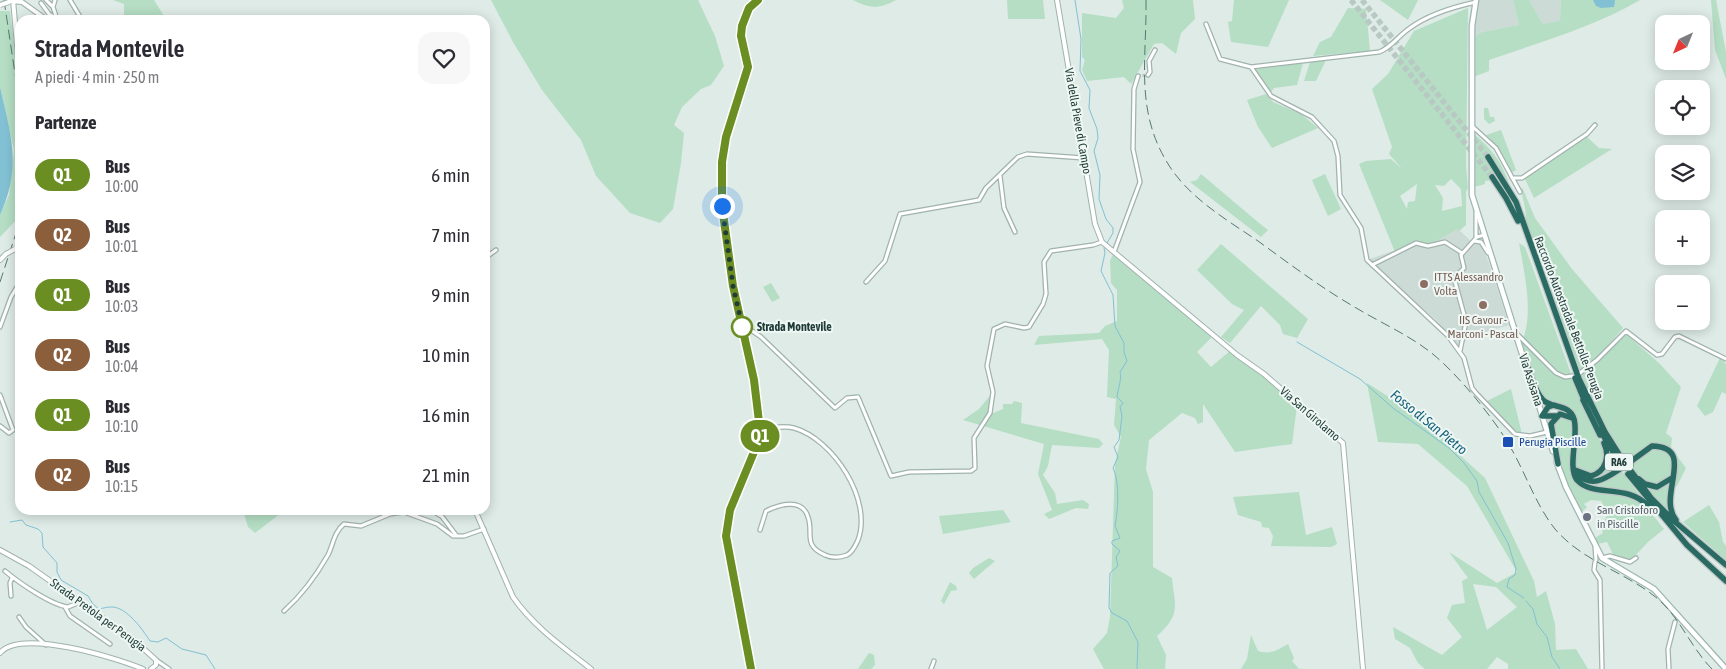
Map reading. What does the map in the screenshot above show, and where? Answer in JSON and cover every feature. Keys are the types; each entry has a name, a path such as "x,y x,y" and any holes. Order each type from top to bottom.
{"highway":[{"name":"Raccordo Autostradale Bettolle-Perugia","path":"1488,157 1512,195 1532,254"},
{"name":"RA6","path":"1492,177 1516,215 1532,254 1582,396 1618,460 1652,506 1686,545 1726,581"},
{"name":"Raccordo Autostradale Bettolle-Perugia","path":"1554,316 1586,395 1610,441 1651,498 1674,522 1726,565"},
{"path":"1524,358 1542,398 1569,411 1575,421 1575,476 1584,485 1600,490 1624,492 1644,502 1686,545"},
{"path":"1574,468 1587,476 1595,476 1604,467 1606,458 1606,446 1586,408 1582,396"},
{"path":"1542,416 1548,408 1554,405"},
{"path":"1542,416 1564,414 1575,421"},
{"path":"1556,416 1550,428 1558,464"},
{"path":"1610,441 1645,484 1657,487 1667,483 1674,477"},
{"path":"1630,462 1646,449 1659,446 1666,449 1674,459 1674,477 1669,502 1672,513 1726,565"},
{"path":"1574,468 1582,478 1596,482 1620,469"}],"main road":[{"name":"Via Assisana","path":"1476,1 1472,26 1471,190 1566,487 1602,558 1648,585 1726,669"}],"street":[{"path":"46,0 53,7 56,15"},
{"path":"53,7 55,0"},
{"path":"70,0 79,15"},
{"path":"751,669 726,536 730,510 761,435 754,380 733,286 722,206 722,162 732,114 748,67 741,36 742,26 749,8 758,0"},
{"name":"Via della Pieve di Campo","path":"1057,0 1095,224 1102,242"},
{"path":"12,1 15,30"},
{"path":"0,5 12,1 22,2 40,15"},
{"path":"1206,24 1220,59 1251,67 1379,52 1385,50 1410,27 1434,15 1476,1"},
{"path":"41,3 51,15"},
{"path":"1148,75 1150,72 1149,61 1155,50"},
{"path":"1251,67 1271,96 1300,109 1312,117 1334,141 1338,156 1340,195 1361,228 1365,255 1372,265 1431,318 1460,351 1464,358 1472,388 1511,432 1518,436 1547,432"},
{"path":"1112,250 1140,182 1133,149 1134,89 1138,76"},
{"path":"1471,124 1496,148 1520,192"},
{"path":"1512,178 1522,178 1587,134 1595,124"},
{"path":"866,282 885,261 900,214 979,200 986,188 1018,157 1027,154 1085,158"},
{"path":"1000,175 1004,208 1015,232"},
{"path":"1474,240 1477,228 1476,209"},
{"path":"1460,351 1466,322 1454,278 1464,268 1460,258 1462,254 1479,236 1485,236"},
{"path":"1474,240 1484,245 1493,262"},
{"path":"743,330 748,328 762,337 834,408 847,398 858,397 891,476 909,472 971,471 975,468 974,438 990,413 993,392 987,366 994,329 1005,324 1024,328 1029,327 1046,294 1044,262 1051,251 1102,242"},
{"name":"Via San Girolamo","path":"1102,242 1237,355 1264,374 1343,442 1363,669"},
{"path":"1372,265 1416,243 1428,246 1445,242 1462,254"},
{"path":"0,260 15,249"},
{"path":"490,254 496,250"},
{"path":"0,327 8,302 15,290"},
{"path":"1580,373 1597,360 1626,331 1657,355 1662,354 1675,337 1679,336 1726,359"},
{"path":"1516,333 1556,374 1565,377 1572,376"},
{"path":"0,395 13,430 9,433 0,426"},
{"path":"760,430 774,427 793,428 813,436 826,447 852,483 860,514 860,535 854,548 848,554 838,557 817,552 810,538 809,517 805,511 784,503 766,511 760,530"},
{"path":"284,611 296,601 315,576 331,550 337,531 344,524 361,526 388,515"},
{"path":"416,515 437,524 453,536 464,536 484,530"},
{"path":"438,515 456,536"},
{"path":"477,515 513,598 521,609 541,630 591,669"},
{"path":"1595,547 1596,561 1594,570 1600,580 1602,669"},
{"name":"Strada Pretola per Perugia","path":"0,550 29,566 134,640 156,660 156,665 151,669"},
{"path":"1602,558 1610,556 1630,562 1636,558"},
{"path":"5,571 12,578 65,607 70,616 110,644"},
{"path":"11,596 10,583 12,578"},
{"path":"65,607 73,606 80,602"},
{"path":"19,618 46,645"},
{"path":"1668,669 1668,649 1678,619"},
{"name":"Strada Pretola per Perugia","path":"0,653 10,645 46,645 90,651 143,669"},
{"path":"156,660 169,669"},
{"path":"931,669 934,661"}],"shaded area":[{"path":"1477,0 1513,0 1519,25 1482,32 1473,38 1469,34 1472,6"},
{"path":"1529,0 1561,0 1560,22 1543,24"},
{"name":"ITTS Alessandro Volta","path":"1457,228 1472,242 1459,254 1462,268 1452,279 1465,326 1469,327 1457,280 1466,267 1462,257 1475,243 1480,244 1488,260 1509,325 1476,335 1458,345 1435,319 1367,260 1416,243 1428,246"}],"green space":[{"path":"113,0 154,0 163,15 124,15 124,4"},
{"path":"491,0 698,0 715,36 724,66 711,85 701,89 682,107 674,125 684,133 681,163 673,209 660,223 630,213 596,176 581,140 542,90 513,42"},
{"path":"853,0 896,0 875,7"},
{"path":"1007,0 1043,0 1045,19 1008,19"},
{"path":"1122,0 1193,0 1195,19 1181,33 1176,54 1162,43 1154,44 1131,84 1124,77 1087,81 1082,70 1085,60 1082,57 1082,13 1116,18 1124,8"},
{"path":"1234,0 1289,0 1268,47 1231,42 1228,22 1232,21"},
{"path":"1380,0 1418,0 1408,20"},
{"path":"1513,0 1529,0 1543,24 1560,21 1561,0 1640,0 1585,26 1489,60 1489,71 1473,77 1473,38 1482,32 1519,25"},
{"path":"1711,0 1716,0 1726,52 1726,79 1715,50"},
{"path":"1348,8 1366,9 1370,51 1313,56 1320,42 1331,37"},
{"path":"1468,8 1466,166 1468,188 1466,192 1466,225 1459,231 1457,229 1428,246 1416,243 1395,252 1359,164 1366,161 1391,159 1402,169 1389,154 1392,147 1372,89 1388,74 1414,31","holes":["1451,179 1461,189 1462,206 1442,211 1443,198 1435,185 1444,186","1417,184 1415,201 1408,202 1407,209 1400,196"]},
{"path":"0,11 10,11 15,51 15,221 0,237 0,215 9,195 14,150 0,87"},
{"path":"1326,60 1316,81 1304,81 1310,62"},
{"path":"1303,63 1297,85 1274,88 1271,92 1255,69"},
{"path":"1266,94 1273,102 1301,114 1318,128 1272,148 1258,127 1247,100"},
{"path":"1484,108 1488,108 1490,117 1494,117 1495,121 1489,124 1484,119"},
{"path":"1501,130 1516,170 1511,173 1495,144 1486,135"},
{"path":"1473,133 1486,144 1495,156 1510,185 1489,155 1487,159 1497,177 1494,174 1490,177 1491,180 1485,181 1485,184 1474,187"},
{"path":"1586,136 1599,148 1612,149 1534,198 1525,179"},
{"path":"1201,174 1268,230 1261,237 1190,182 1197,180"},
{"path":"1325,174 1341,209 1328,216 1312,180"},
{"path":"1522,187 1535,218 1572,269 1623,328 1599,356 1602,358 1626,334 1660,364 1681,387 1666,433 1672,438 1671,448 1686,468 1677,486 1670,486 1668,505 1671,515 1645,487 1656,489 1666,485 1648,485 1636,475 1590,394 1566,337 1525,222 1526,213"},
{"path":"1519,243 1525,247 1582,404 1604,448 1605,461 1602,468 1590,475 1579,471 1576,467 1577,424 1574,416 1545,400 1541,395 1521,344 1525,333 1528,307 1526,280"},
{"path":"1221,244 1308,319 1297,338 1283,334 1280,325 1261,306 1230,343 1221,337 1244,310 1232,304 1197,270"},
{"path":"1114,252 1213,336 1197,352 1211,367 1231,350 1287,394 1297,406 1292,444 1235,452 1203,404 1203,422 1198,424 1195,418 1182,413 1149,440 1146,469 1153,492 1153,567 1172,578 1175,603 1175,610 1170,622 1157,636 1166,655 1165,669 1104,669 1093,649 1107,633 1110,617 1115,464 1121,437 1114,425 1116,399 1107,397 1109,350 1102,339 1034,345 1039,336 1099,333 1105,326 1117,321 1117,290 1111,283 1110,261"},
{"path":"771,283 780,298 772,302 763,287"},
{"path":"1720,358 1726,364 1726,394 1722,392 1713,412 1705,416 1697,406"},
{"path":"1367,383 1439,429 1453,449 1485,478 1534,581 1537,597 1546,591 1555,624 1556,650 1576,649 1588,669 1508,669 1508,664 1497,657 1487,669 1425,669 1418,663 1410,648 1395,639 1393,627 1442,655 1462,637 1447,618 1452,605 1465,603 1462,581 1468,578 1449,552 1497,583 1517,572 1467,486 1418,444 1378,442","holes":["1473,584 1496,587 1517,607 1487,630"]},
{"path":"1511,389 1522,434 1509,427 1487,401"},
{"path":"993,392 991,414 1003,409 1003,404 1012,404 1014,401 1022,403 1021,423 1099,439 1103,444 1099,448 1052,445 1048,466 1043,475 1055,493 1057,504 1083,500 1089,504 1088,509 1076,508 1049,519 1044,514 1052,510 1038,474 1044,444 963,420 979,409"},
{"path":"1558,416 1572,421 1574,426 1570,470 1577,483 1634,498 1647,508 1664,529 1631,560 1614,556 1607,542 1597,544 1595,538 1603,533 1601,526 1608,514 1601,501 1591,500 1584,504 1587,507 1581,513 1565,480 1557,456 1553,432 1554,420"},
{"path":"1609,452 1619,466 1603,476 1586,479 1597,475"},
{"path":"1621,470 1641,497 1587,484 1607,480"},
{"path":"1299,492 1306,535 1332,527 1337,544 1331,547 1271,546 1273,536 1269,528 1262,527 1261,522 1238,515 1233,497"},
{"path":"1709,505 1719,522 1723,542 1726,546 1726,560 1683,522"},
{"path":"1003,510 1011,522 943,534 939,516"},
{"path":"244,515 278,515 255,533 248,527"},
{"path":"989,558 995,561 974,579 969,573 973,568"},
{"path":"950,582 956,586 957,590 951,591 944,604 941,601"},
{"path":"1251,635 1258,651 1270,652 1288,644 1294,658 1292,661 1299,669 1241,669 1247,659"},
{"path":"869,653 874,655 875,665 871,669 858,669"}],"water":[{"path":"1593,0 1615,0 1614,7 1601,8 1596,6"},
{"path":"0,87 11,136 13,166 7,197 0,215"}],"waterway":[{"path":"1075,0 1081,39 1080,71 1090,90 1089,108 1097,129 1098,138 1094,151 1100,175 1099,199 1106,219 1113,228 1113,233 1104,248 1105,253 1101,271 1113,295 1115,326 1124,343 1127,361 1120,372 1117,397 1123,403 1120,407 1122,416 1119,440 1114,447 1118,457 1113,468 1118,488 1115,526 1120,538 1112,541 1112,544 1120,551 1116,557 1118,566 1110,573 1109,608 1112,613 1127,621 1138,642 1137,669"},
{"name":"Fosso di San Pietro","path":"1297,342 1360,379 1393,408 1449,448 1464,463 1477,481 1479,492 1508,543 1516,569 1515,575 1509,579 1507,587 1524,598"},
{"path":"10,522 22,520 26,525 38,529 42,533 43,547 57,563 57,572 61,580 88,596 99,609 111,607 122,610 134,620 150,641 158,642 166,638 182,649 206,655 215,669"},
{"name":"Fosso di San Pietro","path":"1526,601 1533,609 1537,624 1547,637 1552,657 1560,669"}],"tunnel":[{"path":"1351,0 1492,177"},
{"path":"1362,0 1488,157"},
{"path":"1138,76 1148,75"}],"railway":[{"path":"4,0 15,74"},
{"path":"1146,0 1145,85 1147,106 1151,126 1159,146 1179,179 1199,199 1222,217 1345,301 1416,342 1443,363 1474,396 1501,432 1542,509 1555,529 1591,559 1632,581 1658,599 1673,615 1712,669"},
{"path":"0,282 15,236"}],"bus line":[{"name":"Q1","path":"751,669 726,536 730,510 761,435 754,380 733,286 722,206 722,162 732,114 747,74 748,62 741,36 742,26 749,8 758,0"}],"place":[{"name":"ITTS Alessandro Volta","path":"1424,284"},
{"name":"IIS Cavour - Marconi - Pascal","path":"1483,305"},
{"name":"Strada Montevile","path":"742,327"},
{"name":"Perugia Piscille","path":"1508,442"},
{"name":"San Cristoforo in Piscille","path":"1587,517"}],"route":[{"path":"722,206 733,286 743,330 742,327"}]}
